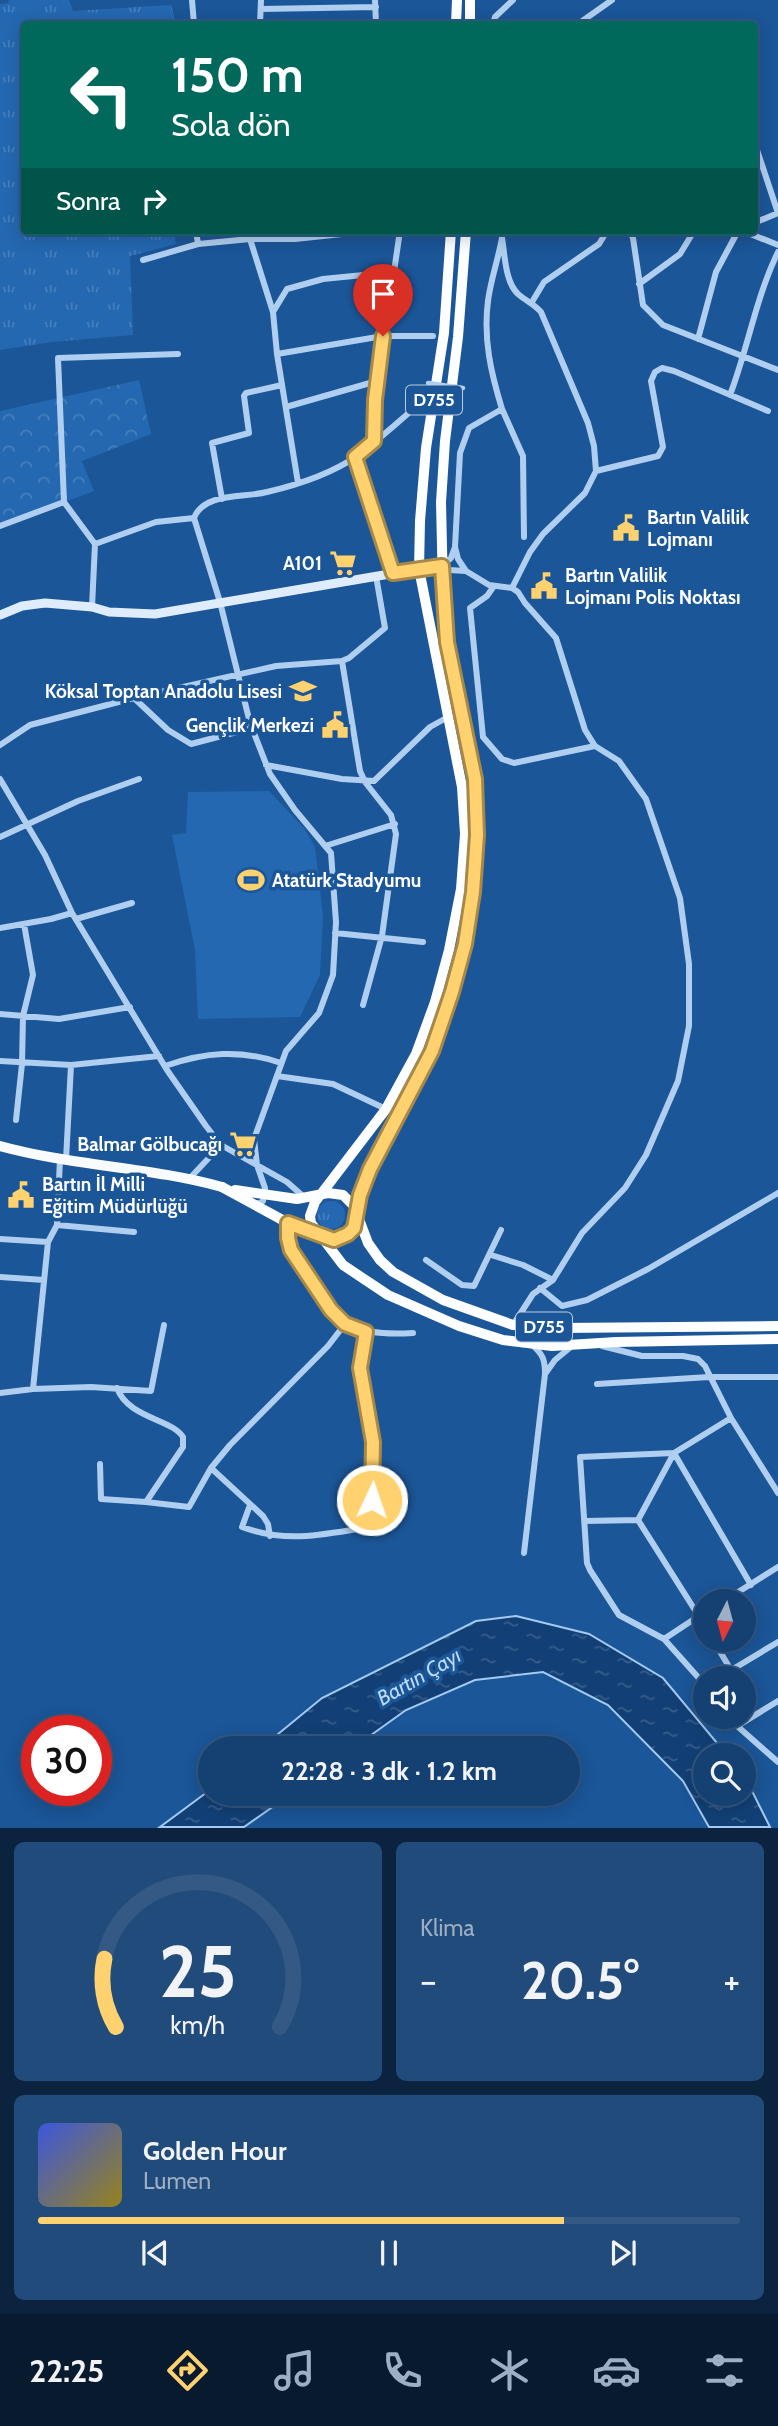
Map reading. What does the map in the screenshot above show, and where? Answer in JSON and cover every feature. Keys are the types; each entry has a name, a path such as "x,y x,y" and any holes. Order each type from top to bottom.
{"highway":[{"path":"456,21 457,0"},
{"path":"470,0 470,21"},
{"name":"D755","path":"321,1196 386,1109 415,1054 435,1002 461,889 465,834 463,787 419,569 426,448 444,334 450,235"},
{"name":"D755","path":"466,235 441,502 447,642 475,779 477,835 473,892 462,956 432,1051 370,1169 360,1195 357,1213 368,1243 393,1272 443,1300 513,1325 559,1328 778,1326"},
{"path":"419,569 442,566"},
{"path":"222,1187 308,1204 328,1193 343,1195 350,1199 357,1213 356,1221 348,1234 334,1240 288,1223 259,1196"},
{"name":"D755","path":"308,1204 311,1223 343,1265 388,1295 460,1326 503,1340 573,1345 778,1339"}],"main road":[{"path":"0,614 32,604 155,614 419,569"},
{"path":"0,1146 63,1159 190,1178 222,1187"}],"street":[{"path":"191,0 194,21"},
{"path":"260,21 261,0"},
{"path":"494,21 513,0"},
{"path":"582,21 612,0"},
{"path":"261,9 376,5"},
{"path":"758,153 778,213 758,221"},
{"path":"197,235 198,244"},
{"path":"143,260 198,244 332,235"},
{"path":"374,441 377,381 399,235"},
{"path":"503,235 509,278 517,293 532,302 541,312 588,423 594,446 596,471 585,493 543,534 530,552 512,588"},
{"path":"503,235 488,301 486,339 491,373 502,409 523,456 524,537"},
{"path":"532,302 544,282 599,244 605,235"},
{"path":"632,235 643,305 663,325 778,370"},
{"path":"639,284 680,254 692,235"},
{"path":"698,339 716,272 739,235"},
{"path":"752,235 778,245"},
{"path":"250,239 274,312 277,354 298,483"},
{"path":"730,395 745,357 765,278 778,251"},
{"path":"274,312 286,289 323,279 394,272"},
{"path":"277,354 383,336 433,336"},
{"path":"92,607 95,544 64,502 58,358 178,355"},
{"path":"596,471 658,456 663,447 652,381 655,372 662,368 768,411"},
{"path":"286,407 377,381"},
{"path":"428,383 463,388"},
{"path":"222,499 212,443 249,433 244,396 246,393 282,385"},
{"path":"259,1196 254,1139 286,1051 319,1013 333,975 335,933 331,853 270,775 252,728 220,602 194,518 201,507 222,499 264,493 298,483 355,457 424,401"},
{"path":"502,409 469,428 460,453 455,547 451,558 442,566 449,570 466,571 494,586 512,588 519,592 525,603 556,638 585,730 595,746 619,761 646,799 680,898 689,964 689,1026 678,1081 646,1155 625,1188 582,1233 553,1280 533,1294 513,1325"},
{"path":"355,457 393,573"},
{"path":"0,526 64,502"},
{"path":"95,544 156,522 194,518"},
{"path":"455,547 458,559 466,571"},
{"path":"0,745 30,725 134,698 276,666 342,661 354,655 384,628 376,576"},
{"path":"494,586 487,596 470,608 483,737 502,759 514,763 595,746"},
{"path":"342,661 360,771 365,782 391,815 396,834 382,936 363,1005"},
{"path":"134,698 168,730 191,744 252,728"},
{"path":"267,765 374,782 430,727 450,716"},
{"path":"0,779 45,855 74,916 165,1066 221,1145 287,1182 308,1204"},
{"path":"0,836 78,801 139,779"},
{"path":"325,846 395,824"},
{"path":"0,928 132,903"},
{"path":"16,1120 22,1064 23,1016 33,975 24,924"},
{"path":"335,933 423,942"},
{"path":"0,1014 59,1019 130,1007"},
{"path":"165,1066 195,1056 224,1054 259,1055 281,1063"},
{"path":"0,1062 71,1065 159,1056"},
{"path":"33,1389 48,1242 57,1225 71,1065"},
{"path":"277,1076 333,1084 386,1109"},
{"path":"190,1178 221,1145"},
{"path":"540,1288 562,1306 587,1300 648,1269 778,1193"},
{"path":"288,1223 291,1250 331,1310 345,1324 366,1332 413,1333"},
{"path":"57,1225 134,1232"},
{"path":"426,1260 462,1284 474,1286 501,1230"},
{"path":"0,1238 48,1242"},
{"path":"491,1255 523,1265 553,1280"},
{"path":"0,1277 44,1280"},
{"path":"100,1464 101,1499 189,1507 211,1468 328,1346 345,1324"},
{"path":"0,1393 33,1389 117,1388 151,1391 164,1325"},
{"path":"250,1505 242,1527 270,1536 304,1537 370,1527 373,1442 360,1368 366,1332"},
{"path":"524,1553 545,1374 545,1361 541,1353 530,1344"},
{"path":"591,1344 642,1356 683,1356 698,1359 705,1366 731,1418 777,1488"},
{"path":"545,1374 555,1360 573,1345"},
{"path":"597,1384 709,1377 778,1377"},
{"path":"117,1388 122,1399 149,1418 178,1430 184,1437 183,1447 146,1502"},
{"path":"693,1672 664,1639 626,1620 615,1611 587,1563 580,1457 674,1453 731,1418"},
{"path":"638,1520 674,1453"},
{"path":"674,1453 751,1585"},
{"path":"211,1468 266,1520 270,1536"},
{"path":"585,1521 638,1520"},
{"path":"638,1520 693,1601"},
{"path":"744,1589 778,1567"},
{"path":"664,1639 693,1620"},
{"path":"738,1666 778,1642"},
{"path":"756,1715 778,1701"},
{"path":"743,1729 777,1759"}],"green space":[{"path":"9,0 69,0 73,11 171,5 175,21 21,21 21,235 175,235 176,244 130,256 133,335 52,342 0,350 0,4 8,3"},
{"path":"139,380 151,434 82,461 94,491 0,526 0,411"},
{"name":"Atatürk Stadyumu","path":"269,791 304,828 315,847 323,916 320,975 300,1017 198,1019 195,950 172,835 186,833 188,792"},
{"path":"331,1201 341,1205 345,1215 341,1225 331,1229 321,1225 317,1215 321,1205"}],"water":[{"name":"Bartın Çayı","path":"516,1616 589,1634 663,1678 693,1714 693,1729 705,1729 717,1743 693,1743 693,1799 683,1781 608,1705 543,1672 475,1680 406,1710 370,1736 276,1736 322,1698 476,1621"},
{"path":"198,1799 198,1806 274,1806 244,1827 160,1827"},
{"path":"756,1799 770,1827 709,1827 697,1806 756,1806"}],"place":[{"name":"Bartın Valilik Lojmanı","path":"626,528"},
{"name":"A101","path":"343,563"},
{"name":"Bartın Valilik Lojmanı Polis Noktası","path":"544,586"},
{"name":"Köksal Toptan Anadolu Lisesi","path":"303,691"},
{"name":"Gençlik Merkezi","path":"335,725"},
{"name":"Atatürk Stadyumu","path":"251,880"},
{"name":"Balmar Gölbucağı","path":"243,1144"},
{"name":"Bartın İl Milli Eğitim Müdürlüğü","path":"21,1195"}],"route":[{"path":"372,1500 373,1442 360,1368 366,1332 345,1324 331,1310 291,1250 288,1223 334,1240 342,1238 354,1228 360,1195 370,1169 432,1051 452,992 465,944 473,892 477,835 475,779 447,642 442,566 393,573 355,457 374,441 375,400 383,336"}]}
